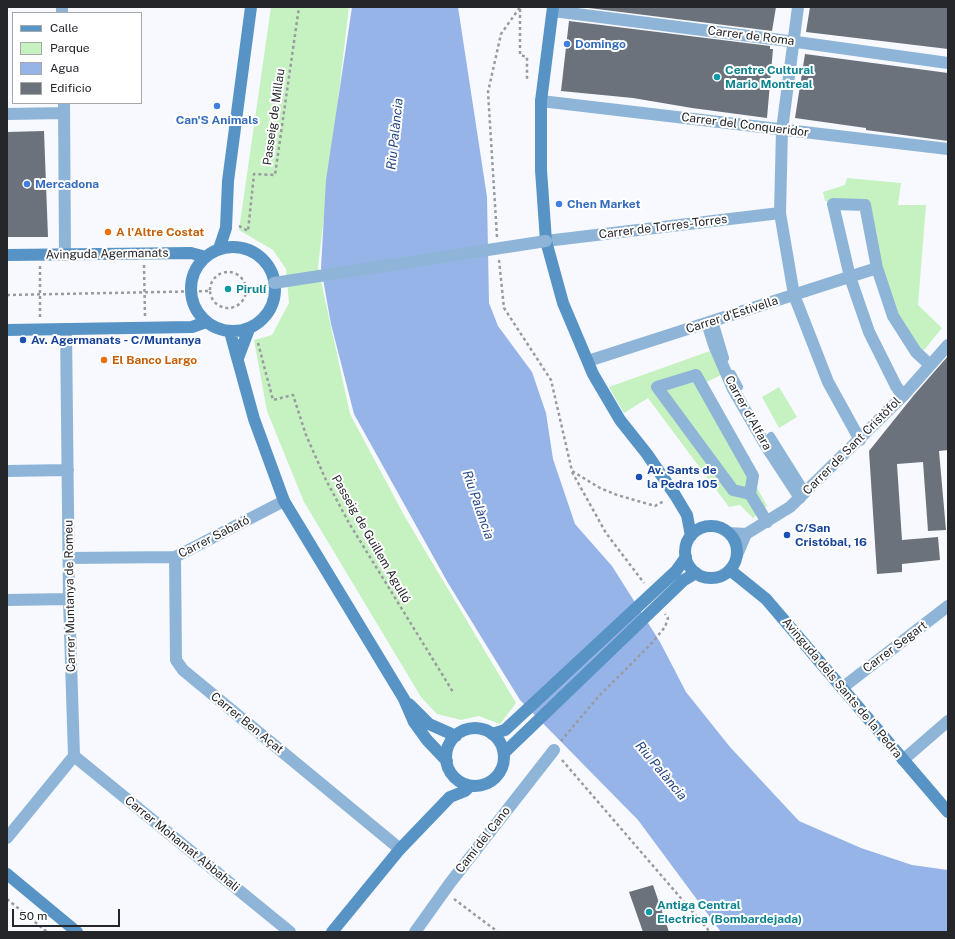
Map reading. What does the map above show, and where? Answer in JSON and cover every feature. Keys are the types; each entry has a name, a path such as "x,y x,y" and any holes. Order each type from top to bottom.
{"street":[{"path":"219,249 226,224 228,181 251,7"},
{"path":"798,7 782,130 780,213 794,295 828,382 860,440"},
{"path":"553,9 541,101 541,170 546,241 563,303 593,374 620,420 647,454 687,515 691,536 686,550 686,557 690,566 696,573 705,577 714,578 730,570 746,534 729,533 687,515"},
{"name":"Carrer de Roma","path":"553,9 948,63"},
{"name":"Carrer del Conqueridor","path":"541,101 948,149"},
{"path":"7,114 64,108 66,255"},
{"path":"903,396 896,386 869,332 850,277 833,204 865,205 876,268 893,316 916,352 930,365"},
{"name":"Carrer de Torres-Torres","path":"274,283 546,241 780,213"},
{"path":"226,224 238,248"},
{"path":"226,247 238,248 250,250 263,259 272,271 276,290 271,310 258,325 249,329 230,332 218,330 206,322 194,306 191,284 197,267 206,256 226,247"},
{"name":"Avinguda Agermanats","path":"7,256 191,253 206,256"},
{"name":"Carrer d'Estivella","path":"588,361 876,268"},
{"path":"7,330 192,327 206,322"},
{"name":"Carrer d'Alfara","path":"711,322 714,345 733,389 766,446 803,495"},
{"name":"Carrer Muntanya de Romeu","path":"66,329 69,599 74,756"},
{"path":"238,358 249,329"},
{"path":"230,332 254,419 284,501 404,699 414,722 427,740 447,761"},
{"name":"Carrer de Sant Cristòfol","path":"746,534 790,507 803,495 903,396 948,345"},
{"path":"750,494 733,490 657,387 696,375 753,476 750,494 767,522"},
{"path":"7,471 68,470"},
{"name":"Carrer Sabató","path":"69,558 175,557 284,501"},
{"path":"691,536 704,527 712,526"},
{"path":"729,533 736,543 737,555"},
{"name":"Carrer Ben Açat","path":"175,557 176,660 183,670 400,849"},
{"path":"492,734 505,730 676,571 686,557"},
{"name":"Avinguda dels Sants de la Pedra","path":"730,570 766,599 948,812"},
{"path":"504,753 684,580 696,573"},
{"path":"7,600 69,599"},
{"name":"Carrer Segart","path":"842,688 948,606"},
{"path":"404,699 429,724 456,736"},
{"path":"903,760 948,722"},
{"path":"478,729 492,734 500,742 504,753 503,767 495,778 484,785 470,786 460,782 453,776 447,761 447,752 450,743 462,732 478,729"},
{"name":"Camí del Cano","path":"415,932 443,892 554,750"},
{"path":"7,838 74,756"},
{"name":"Carrer Mohamat Abbahali","path":"74,756 290,932"},
{"path":"450,797 453,776"},
{"path":"332,932 400,849 450,797 465,791 470,786"},
{"path":"7,874 76,932"}],"lane":[{"path":"711,322 724,358 739,387"},
{"path":"771,436 803,495"}],"path":[{"name":"Passeig de Millau","path":"226,224 248,231 254,174 275,175 299,7"},
{"path":"520,8 520,55 527,57 527,79"},
{"path":"497,244 488,92 501,34 520,8"},
{"path":"498,252 504,308 551,380 572,471 600,488 655,506 675,495"},
{"path":"143,254 145,328"},
{"path":"40,255 40,330"},
{"path":"228,272 239,276 243,280 246,292 241,302 236,306 225,307 212,298 211,291 213,281 217,276 228,272"},
{"path":"7,295 211,291"},
{"name":"Passeig de Guillem Agulló","path":"238,358 258,343 273,400 293,395 306,435 326,480 349,523 453,692"},
{"path":"554,750 710,932"},
{"path":"443,892 498,932"},
{"path":"7,899 47,932"}],"green space":[{"path":"271,7 349,7 318,267 350,414 405,517 516,703 500,724 479,716 461,720 437,714 421,697 304,502 267,411 254,340 272,335 289,303 286,269 273,250 239,230"},
{"path":"847,178 901,183 898,205 926,205 918,305 942,328 920,355 893,316 865,205 825,201 823,192 845,185"},
{"path":"710,351 721,375 701,385 767,506 753,518 740,505 729,507 648,398 624,413 609,387"},
{"path":"779,387 797,417 779,428 762,397"}],"water":[{"name":"Riu Palància","path":"352,7 458,7 487,197 489,303 498,326 532,372 546,413 553,459 575,524 612,566 660,642 686,692 730,747 799,821 861,848 912,865 948,870 948,932 721,932 638,820 520,700 448,583 354,414 331,324 321,268 326,180"}],"building":[{"path":"581,7 776,7 772,31"},
{"path":"810,7 948,7 948,49 806,32"},
{"path":"569,21 770,46 770,49 773,49 767,118 633,98 561,91"},
{"path":"805,54 948,73 948,141 866,130 866,128 795,118"},
{"name":"Mercadona","path":"44,131 48,237 7,237 7,132"},
{"path":"948,356 948,450 939,451 946,530 928,531 923,462 897,464 902,540 938,537 940,560 902,564 902,572 877,574 869,451 914,395"},
{"name":"Antiga Central Electrica (Bombardejada)","path":"653,885 669,932 643,932 629,892"}],"place":[{"name":"Domingo","path":"567,44"},
{"name":"Centre Cultural Mario Montreal","path":"717,77"},
{"name":"Can'S Animals","path":"217,106"},
{"name":"Mercadona","path":"27,184"},
{"name":"Chen Market","path":"559,204"},
{"name":"A l'Altre Costat","path":"108,232"},
{"name":"Pirulí","path":"228,289"},
{"name":"Av. Agermanats - C/Muntanya","path":"23,340"},
{"name":"El Banco Largo","path":"104,360"},
{"name":"Av. Sants de la Pedra 105","path":"639,477"},
{"name":"C/San Cristóbal, 16","path":"787,535"},
{"name":"Antiga Central Electrica (Bombardejada)","path":"649,912"}]}
